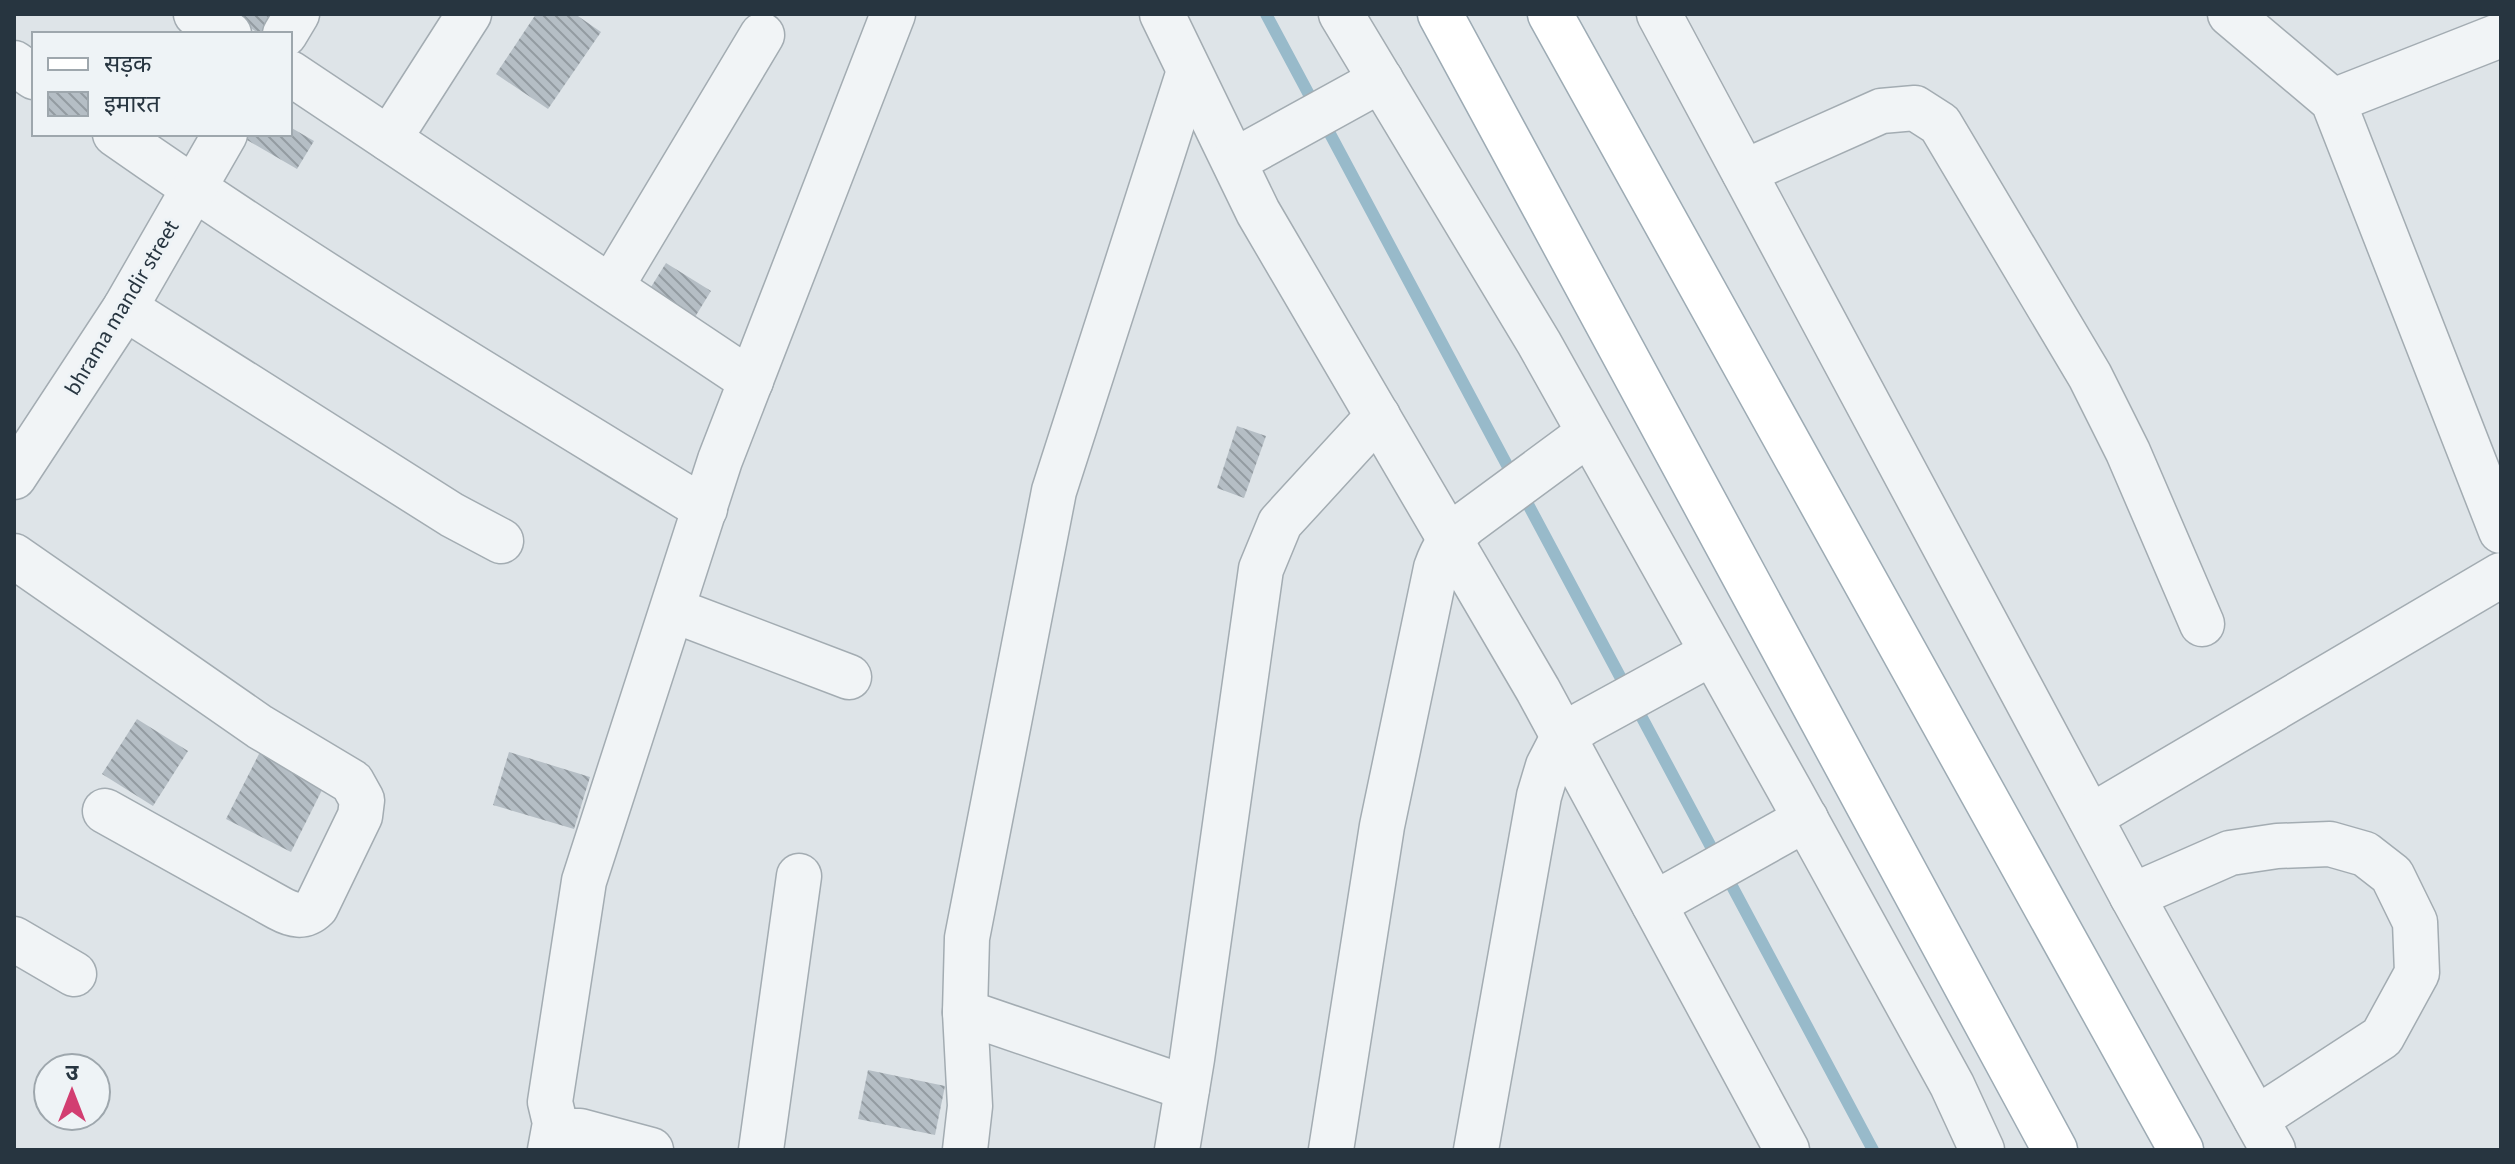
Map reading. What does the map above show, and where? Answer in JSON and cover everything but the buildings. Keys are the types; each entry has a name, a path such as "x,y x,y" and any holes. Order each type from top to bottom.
{"main road":[{"path":"1440,14 2055,1150"},
{"path":"1550,14 2181,1150"}],"street":[{"path":"196,14 226,32"},
{"path":"286,32 297,14"},
{"path":"389,139 469,14"},
{"path":"651,1150 580,1131 566,1131 552,1136 550,1102 584,881 720,460 893,14"},
{"path":"1162,14 1189,71 1244,156 1258,212 1378,416 1458,531 1574,730 1663,899 1787,1150"},
{"path":"1341,14 1539,343 1806,819 1952,1085 1982,1150"},
{"path":"1659,14 2132,896 2265,1135 2382,1037 2417,973 2415,922 2392,875 2365,854 2330,844 2277,846 2230,853 2132,896"},
{"path":"2230,14 2333,101 2501,531"},
{"path":"611,287 762,35"},
{"path":"2333,101 2501,35"},
{"path":"14,63 32,76"},
{"path":"965,1150 970,1106 965,1012 967,938 1054,491 1189,71"},
{"path":"292,74 751,381"},
{"path":"1244,156 1381,80"},
{"path":"1744,172 1881,111 1915,108 1940,124 2090,376 2128,452 2202,624"},
{"path":"118,136 397,319 705,509"},
{"name":"bhrama mandir street","path":"14,477 125,308 224,136"},
{"path":"125,308 452,515 501,541"},
{"path":"1177,1150 1261,569 1280,523 1378,416"},
{"path":"1331,1150 1382,826 1441,551 1458,531 1589,433"},
{"path":"14,556 260,727 352,782 362,800 360,816 316,907 310,913 300,915 279,908 105,811"},
{"path":"2090,817 2501,575"},
{"path":"673,610 849,677"},
{"path":"1476,1150 1539,796 1548,766 1574,730 1712,653"},
{"path":"1663,899 1806,819"},
{"path":"761,1150 799,876"},
{"path":"14,939 74,974"},
{"path":"965,1012 1187,1088"}],"waterway":[{"path":"1266,14 1873,1150"}]}
